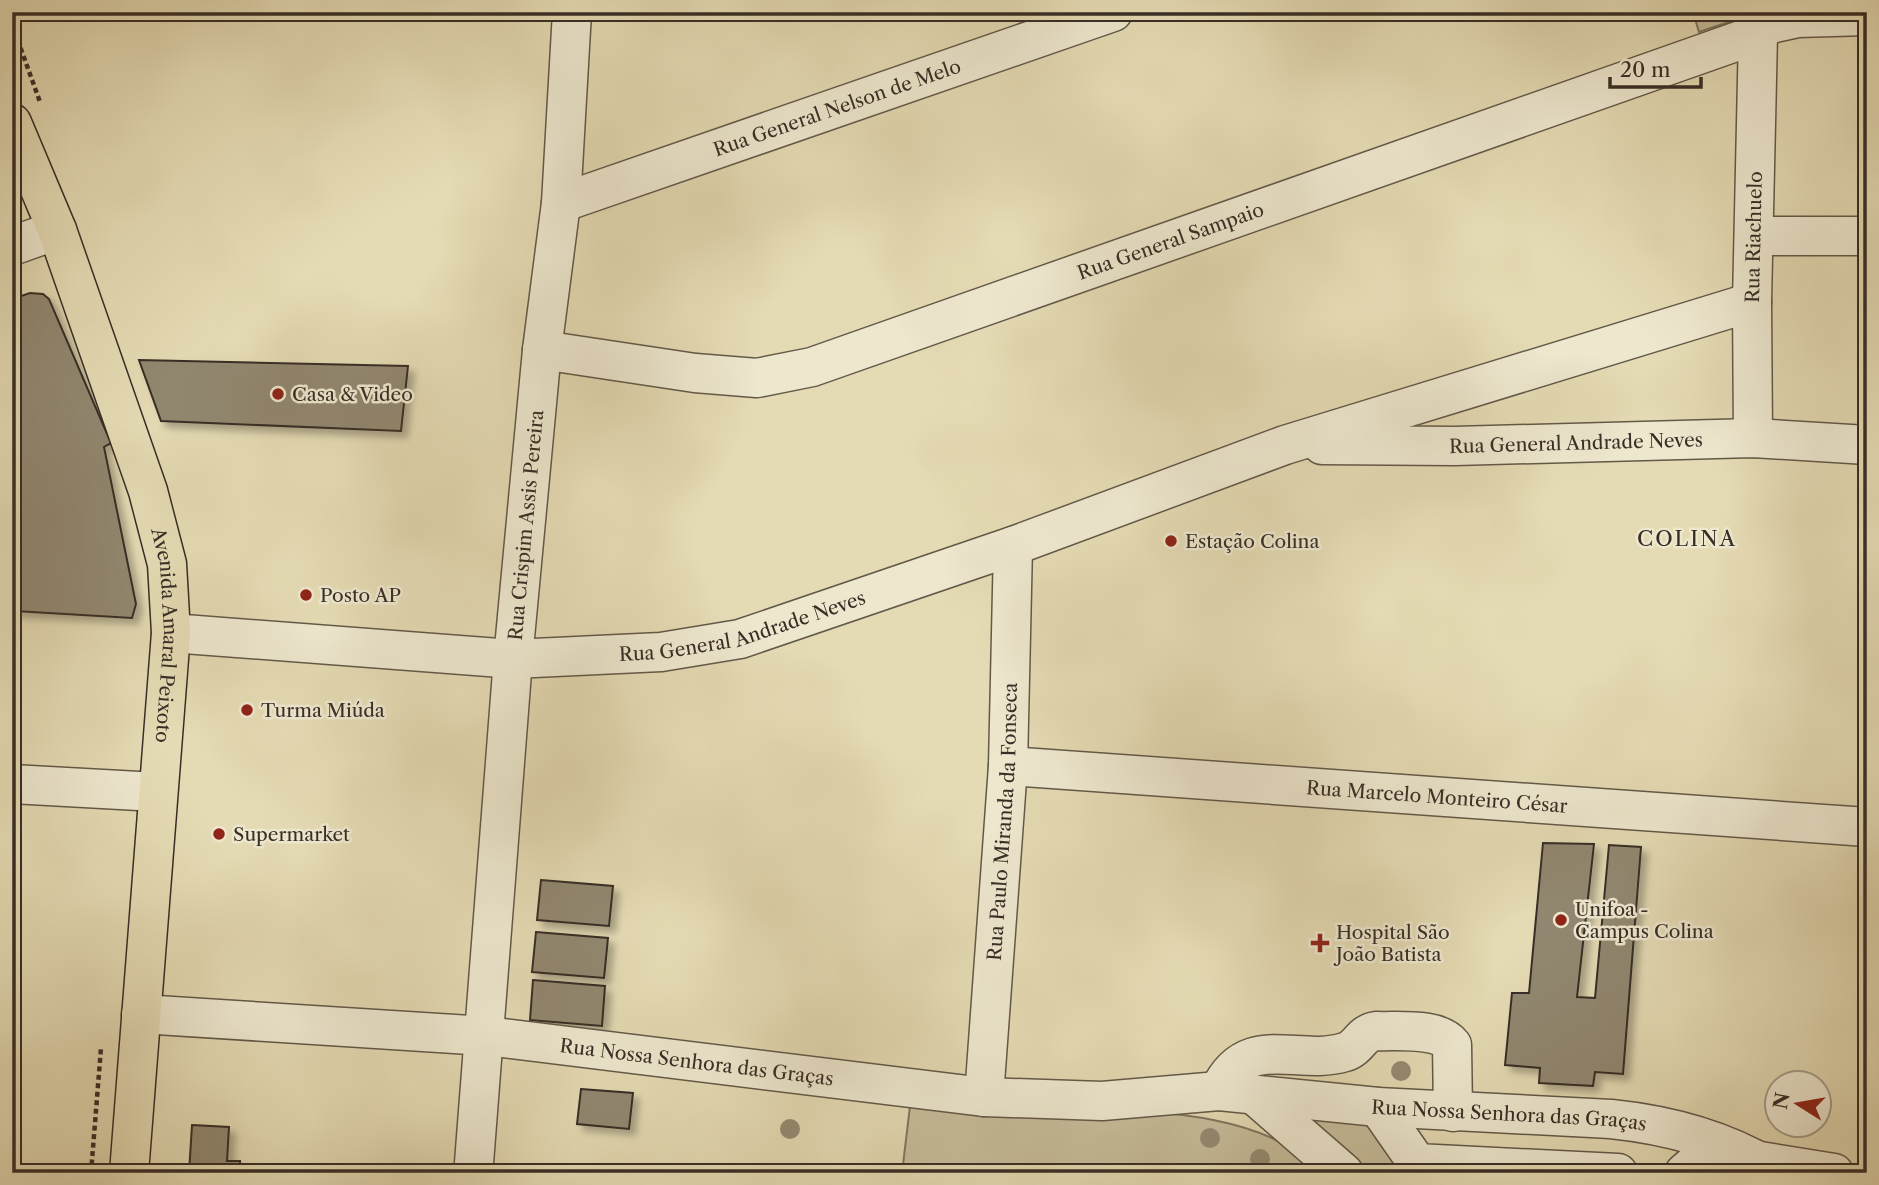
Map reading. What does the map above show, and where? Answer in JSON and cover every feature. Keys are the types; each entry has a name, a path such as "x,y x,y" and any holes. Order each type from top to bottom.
{"main road":[{"name":"Avenida Amaral Peixoto","path":"12,123 57,230 160,530 167,564 171,633 129,1173"}],"street":[{"name":"Rua Crispim Assis Pereira","path":"474,1163 478,1089 486,1036 513,659 542,350 561,204 572,12"},
{"name":"Rua General Nelson de Melo","path":"561,204 1113,12"},
{"name":"Rua General Sampaio","path":"542,350 695,373 757,377 812,367 1768,24 1798,18 1867,16"},
{"name":"Rua Riachuelo","path":"1753,438 1754,236 1768,24"},
{"path":"12,246 57,230"},
{"path":"1754,236 1867,236"},
{"name":"Rua General Andrade Neves","path":"171,633 513,659 661,652 740,639 1013,546 1285,444 1752,302"},
{"name":"Rua General Andrade Neves","path":"1285,444 1454,446 1753,438 1867,445"},
{"name":"Rua Paulo Miranda da Fonseca","path":"984,1097 1008,766 1013,546"},
{"name":"Rua Marcelo Monteiro César","path":"1008,766 1867,827"},
{"path":"12,784 157,792"},
{"name":"Rua Nossa Senhora das Graças","path":"141,1014 486,1036 984,1097 1102,1101 1236,1092 1378,1107 1641,1122 1704,1139 1769,1167 1834,1173"},
{"path":"1344,1173 1236,1092 1230,1073 1251,1056 1346,1052 1368,1032 1431,1035 1448,1039 1452,1045 1453,1112"},
{"path":"1378,1107 1417,1163 1618,1173"},
{"path":"1684,1173 1699,1160 1704,1139"}],"shaded area":[{"path":"1693,12 1759,12 1699,32"},
{"path":"911,1098 1126,1110 1199,1118 1235,1125 1268,1136 1297,1152 1321,1173 902,1173"},
{"path":"1293,1112 1367,1123 1410,1173 1358,1173"}],"building":[{"path":"30,293 43,294 49,299 111,443 104,447 136,604 132,618 15,611 12,607 12,299"},
{"name":"Casa & Video","path":"139,360 408,366 401,431 161,421"},
{"name":"Unifoa - Campus Colina","path":"1543,843 1594,844 1577,997 1595,998 1609,845 1641,847 1623,1074 1595,1072 1593,1086 1539,1083 1540,1068 1505,1065 1512,993 1529,993"},
{"path":"541,880 613,886 609,926 537,920"},
{"path":"536,932 608,938 604,978 532,972"},
{"path":"533,980 605,986 602,1026 530,1020"},
{"path":"581,1089 633,1093 629,1129 577,1124"},
{"path":"192,1125 229,1127 227,1161 240,1161 240,1173 189,1173"}],"place":[{"name":"Casa & Video","path":"278,394"},
{"name":"Estação Colina","path":"1171,541"},
{"name":"Posto AP","path":"306,595"},
{"name":"Turma Miúda","path":"247,710"},
{"name":"Supermarket","path":"219,834"},
{"name":"Unifoa - Campus Colina","path":"1561,920"},
{"name":"Hospital São João Batista","path":"1320,943"}],"district":[{"name":"COLINA","path":"1687,538"}]}
